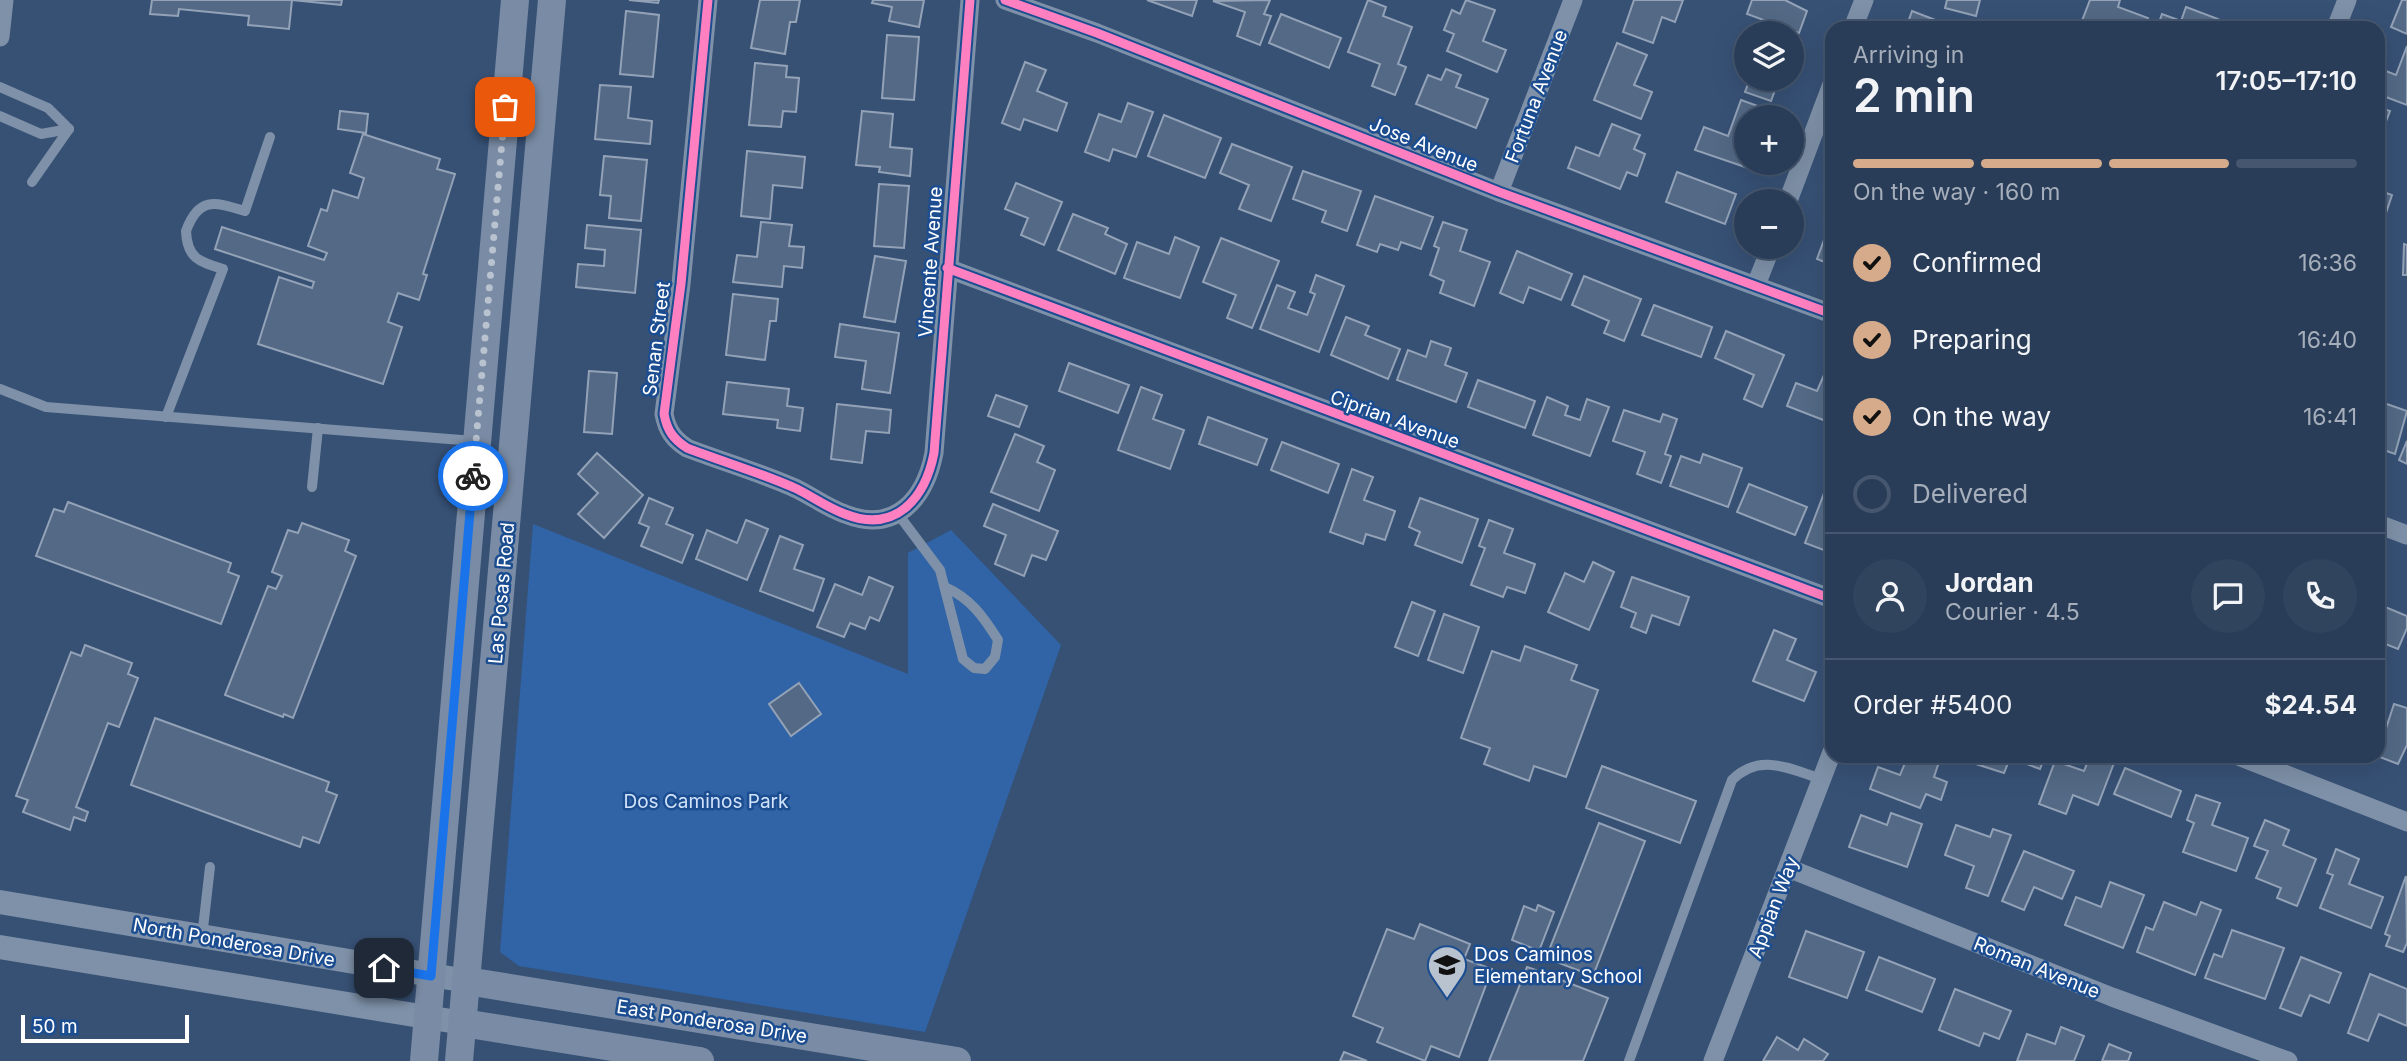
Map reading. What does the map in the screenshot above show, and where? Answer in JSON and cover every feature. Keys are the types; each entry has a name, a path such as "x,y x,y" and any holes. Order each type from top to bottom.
{"main road":[{"name":"Las Posas Road","path":"424,1061 515,0"},
{"path":"537,0 533,50 546,74"},
{"name":"Las Posas Road","path":"459,1061 552,0"},
{"path":"476,441 490,444 497,450 482,631 495,668"},
{"name":"East Ponderosa Drive","path":"467,981 957,1061"},
{"path":"464,1023 700,1061"}],"street":[{"path":"0,37 4,0"},
{"name":"Senan Street","path":"708,0 680,296 664,414 667,427 676,441 687,448 796,489 844,514 880,520 898,514"},
{"name":"Vincente Avenue","path":"898,514 921,493 930,471 970,0"},
{"name":"Jose Avenue","path":"1005,0 1110,38 1499,192 1825,311"},
{"name":"Fortuna Avenue","path":"1499,192 1573,0"},
{"path":"1856,21 1864,0"},
{"path":"2339,21 2347,0"},
{"path":"1793,189 1825,103"},
{"path":"1756,285 1766,259"},
{"name":"Ciprian Avenue","path":"947,268 1825,595"},
{"path":"2385,527 2407,535"},
{"name":"Appian Way","path":"1713,1061 1828,763"},
{"path":"2256,763 2407,822"},
{"name":"Roman Avenue","path":"1788,868 2112,996 2288,1061"},
{"name":"North Ponderosa Drive","path":"0,902 467,981"},
{"path":"0,947 464,1023"}],"lane":[{"path":"0,87 48,108 69,129"},
{"path":"0,116 41,134 69,129"},
{"path":"32,182 69,129"},
{"path":"166,417 223,269 198,262 189,253 186,231 190,220 201,206 209,204 245,212 270,137"},
{"path":"0,389 46,407 476,441"},
{"path":"312,487 317,428"},
{"path":"898,514 940,570 944,587 963,659 974,668 985,669 992,665 998,640 983,616 961,595 944,587"},
{"path":"1629,1061 1732,780 1746,766 1770,763 1822,779"},
{"path":"202,937 210,867"}],"green space":[{"name":"Dos Caminos Park","path":"533,524 908,674 908,553 951,530 1061,645 925,1032 519,966 500,952"}],"building":[{"path":"152,0 292,0 289,29 248,25 249,16 179,9 178,16 150,14"},
{"path":"292,0 342,0 341,5"},
{"path":"629,0 659,0 658,3"},
{"path":"760,0 800,0 796,22 790,22 785,54 751,48"},
{"path":"873,0 924,0 919,27 889,21 892,7 872,3"},
{"path":"1147,0 1197,0 1192,16"},
{"path":"1270,0 1264,14 1271,16 1260,45 1237,36 1245,12 1213,1"},
{"path":"1368,0 1386,7 1383,16 1412,27 1398,64 1406,67 1395,95 1372,86 1380,64 1348,52"},
{"path":"1466,0 1495,10 1483,41 1506,50 1497,72 1447,51 1454,34 1444,30 1452,10 1460,14"},
{"path":"1634,0 1683,0 1675,22 1662,17 1653,43 1623,32"},
{"path":"1752,0 1785,0 1807,11 1803,21 1766,21 1747,14"},
{"path":"1947,0 1980,0 1976,16 1945,8"},
{"path":"2090,0 2120,0 2118,7 2148,18 2147,21 2082,21"},
{"path":"2402,0 2407,0 2407,34 2391,27"},
{"path":"2186,7 2218,19 2217,21 2181,21"},
{"path":"626,11 659,15 653,77 620,74"},
{"path":"1912,11 1938,21 1908,21"},
{"path":"1281,14 1341,38 1329,68 1269,43"},
{"path":"2162,14 2181,21 2160,21"},
{"path":"887,35 919,37 914,100 882,98"},
{"path":"1617,43 1647,55 1634,85 1652,92 1641,119 1594,100"},
{"path":"2407,46 2407,105 2385,97 2385,71 2396,75"},
{"path":"1025,62 1046,70 1037,91 1067,103 1057,131 1024,119 1020,130 1002,123"},
{"path":"755,63 787,66 786,77 799,78 796,112 783,111 781,127 749,125"},
{"path":"1446,69 1461,75 1456,87 1488,99 1476,128 1416,104 1428,75 1441,80"},
{"path":"600,85 631,87 628,118 652,121 650,144 595,139"},
{"path":"1745,91 1775,91 1771,101"},
{"path":"1741,100 1755,105 1739,105"},
{"path":"1128,103 1153,112 1136,157 1113,149 1109,161 1085,152 1099,114 1121,122"},
{"path":"2385,109 2390,111 2385,124"},
{"path":"340,111 368,114 366,133 338,129"},
{"path":"862,111 893,114 890,147 912,149 910,176 879,172 880,167 856,165"},
{"path":"1164,115 1221,138 1205,178 1148,156"},
{"path":"1734,119 1734,163 1695,150 1704,127 1728,136"},
{"path":"1612,124 1640,135 1634,149 1645,154 1637,176 1627,172 1620,189 1568,168 1576,147 1599,156"},
{"path":"363,134 440,159 437,169 455,174 423,274 427,275 419,300 398,293 388,322 402,327 383,384 258,344 279,277 312,288 314,282 215,249 222,227 324,260 327,253 308,246 321,209 327,211 333,190 358,198 364,178 350,173"},
{"path":"1232,144 1292,167 1271,221 1239,209 1249,185 1220,173"},
{"path":"747,151 805,157 802,188 773,185 770,219 741,216"},
{"path":"604,156 647,160 641,221 609,218 611,196 600,195"},
{"path":"1303,171 1361,191 1347,231 1322,222 1326,211 1293,199"},
{"path":"1677,172 1734,193 1725,224 1666,202"},
{"path":"1016,183 1062,202 1044,245 1021,235 1028,218 1005,209"},
{"path":"879,184 909,186 904,248 874,246"},
{"path":"2385,192 2392,195 2385,216"},
{"path":"1375,196 1433,217 1421,249 1401,242 1398,250 1380,244 1377,252 1357,245"},
{"path":"1073,214 1108,228 1105,234 1127,244 1115,274 1058,250"},
{"path":"761,222 792,225 789,246 804,247 802,268 784,266 782,287 733,282 737,255 757,257"},
{"path":"1443,222 1467,230 1460,251 1490,262 1474,306 1440,293 1444,281 1430,275 1439,248 1434,246"},
{"path":"587,225 641,230 635,293 576,287 578,264 604,266 605,250 585,248"},
{"path":"1175,237 1199,247 1180,298 1124,278 1137,242 1169,254"},
{"path":"1825,237 1825,262 1817,259"},
{"path":"1221,238 1279,261 1252,328 1227,318 1236,295 1203,282"},
{"path":"2404,244 2407,245 2407,275 2403,275"},
{"path":"1517,251 1572,274 1561,300 1529,287 1523,303 1500,293"},
{"path":"875,256 906,261 895,322 864,317"},
{"path":"1316,275 1344,286 1319,352 1260,329 1277,285 1295,292 1288,308 1307,315 1315,294 1310,292"},
{"path":"1584,276 1641,299 1624,341 1604,333 1609,321 1572,305"},
{"path":"733,294 778,299 776,321 770,321 765,360 726,355"},
{"path":"1654,305 1712,327 1701,357 1642,335"},
{"path":"1346,317 1369,326 1365,335 1400,349 1388,379 1331,355"},
{"path":"840,324 899,333 890,393 862,389 866,361 835,357"},
{"path":"1726,331 1784,355 1762,407 1744,399 1754,375 1715,358"},
{"path":"1431,341 1451,348 1445,365 1467,373 1456,402 1397,380 1408,350 1426,357"},
{"path":"1069,363 1129,385 1118,413 1059,391"},
{"path":"589,371 617,373 612,434 584,432"},
{"path":"1825,373 1825,421 1787,406 1796,383 1817,391"},
{"path":"1478,380 1535,401 1525,428 1468,407"},
{"path":"727,382 789,389 787,406 803,408 800,431 777,428 778,420 723,414"},
{"path":"1141,387 1162,395 1153,419 1184,430 1170,469 1118,450"},
{"path":"996,395 1027,406 1019,427 988,416"},
{"path":"1547,397 1568,406 1565,415 1580,420 1587,399 1609,407 1590,456 1533,435"},
{"path":"2385,403 2407,411 2395,454 2385,450"},
{"path":"837,404 891,410 889,433 866,431 862,463 831,459"},
{"path":"1624,410 1660,422 1663,414 1677,419 1665,454 1671,456 1661,483 1637,474 1645,452 1613,441"},
{"path":"1208,417 1267,439 1257,465 1199,444"},
{"path":"1015,434 1044,446 1037,462 1055,470 1039,511 991,492"},
{"path":"2407,441 2407,464 2399,460"},
{"path":"1282,442 1339,464 1328,493 1271,470"},
{"path":"597,453 643,495 604,538 578,514 598,493 578,474"},
{"path":"1703,454 1742,468 1728,507 1670,486 1681,456 1700,463"},
{"path":"1352,469 1373,477 1364,500 1395,511 1385,540 1366,534 1363,544 1330,532"},
{"path":"1749,484 1807,507 1795,535 1737,512"},
{"path":"1825,491 1825,550 1805,543"},
{"path":"649,498 673,508 666,524 693,535 682,563 641,546 649,527 639,523"},
{"path":"1420,498 1478,519 1462,563 1415,545 1420,532 1409,527"},
{"path":"68,502 231,563 228,572 239,576 221,624 36,556 54,509 64,512"},
{"path":"993,504 1058,531 1046,560 1032,555 1024,576 995,564 1006,535 984,526"},
{"path":"746,520 768,529 747,580 696,559 707,530 737,543"},
{"path":"1489,520 1513,529 1504,553 1535,564 1525,593 1507,587 1503,597 1471,585 1485,548 1479,546"},
{"path":"302,523 349,540 345,551 356,556 293,718 284,714 283,717 225,695 268,586 276,589 282,576 272,572 288,530 298,533"},
{"path":"780,536 803,545 794,569 824,579 813,611 760,591"},
{"path":"1593,562 1614,572 1589,630 1548,612 1565,573 1584,582"},
{"path":"869,577 893,587 879,621 870,617 865,629 850,623 844,637 817,627 835,584 862,595"},
{"path":"1632,577 1689,597 1679,625 1652,615 1646,633 1631,627 1636,613 1621,607"},
{"path":"1412,602 1435,611 1418,656 1395,647"},
{"path":"2385,607 2407,616 2407,628 2398,649 2385,644"},
{"path":"1444,614 1479,627 1463,673 1428,660"},
{"path":"1774,630 1796,639 1787,660 1816,672 1804,701 1753,681"},
{"path":"85,645 132,663 128,674 138,678 119,727 108,723 76,807 88,812 85,821 74,817 70,830 23,812 28,800 16,796 71,652 81,656"},
{"path":"1525,646 1577,665 1571,680 1598,690 1566,777 1534,766 1529,781 1484,764 1490,748 1461,738 1492,651 1520,661"},
{"path":"799,683 821,714 791,736 769,704"},
{"path":"2394,704 2407,708 2407,745 2398,764 2385,759 2385,732"},
{"path":"155,718 329,782 326,791 337,795 319,843 303,837 300,847 131,785"},
{"path":"1905,763 1939,763 1934,777 1947,782 1941,800 1926,794 1920,808 1870,789 1878,767 1900,775"},
{"path":"1976,763 2008,763 2004,773"},
{"path":"2024,763 2042,763 2040,769"},
{"path":"2054,763 2084,771 2087,763 2114,763 2098,805 2073,795 2066,814 2039,804"},
{"path":"1602,766 1696,801 1680,843 1586,808"},
{"path":"2125,768 2181,791 2171,817 2114,794"},
{"path":"2196,795 2220,803 2212,825 2248,838 2236,871 2183,852 2194,823 2187,820"},
{"path":"1891,813 1922,824 1907,867 1849,847 1861,815 1887,825"},
{"path":"2265,820 2289,830 2283,845 2316,859 2297,906 2277,898 2281,888 2256,878 2268,851 2254,846"},
{"path":"1599,823 1645,841 1593,976 1546,958"},
{"path":"1956,825 1990,837 1993,829 2011,835 1988,896 1966,888 1974,866 1945,855"},
{"path":"2336,849 2359,859 2349,884 2383,897 2371,928 2320,908 2333,875 2327,873"},
{"path":"2024,851 2074,871 2062,899 2034,887 2024,910 2002,901"},
{"path":"2406,876 2407,943 2403,952 2386,946 2390,936 2385,934"},
{"path":"2110,882 2144,895 2123,948 2065,925 2076,897 2101,907"},
{"path":"2164,902 2196,915 2201,902 2221,910 2195,975 2137,952 2146,927 2153,930"},
{"path":"1538,905 1554,912 1539,951 1512,940 1524,906 1536,911"},
{"path":"1420,924 1470,944 1464,959 1492,969 1459,1057 1431,1046 1425,1061 1377,1042 1383,1028 1353,1016 1387,929 1414,939"},
{"path":"2232,930 2284,948 2265,999 2205,978 2214,954 2222,957"},
{"path":"1806,931 1864,952 1847,998 1789,977"},
{"path":"1879,957 1935,979 1922,1012 1866,990"},
{"path":"2301,957 2341,973 2329,1003 2310,995 2301,1016 2280,1008"},
{"path":"1527,967 1536,970 1532,981 1538,984 1543,973 1608,998 1583,1061 1489,1061"},
{"path":"2370,974 2407,989 2407,1026 2379,1014 2368,1041 2348,1033"},
{"path":"1955,989 2011,1011 1999,1039 1984,1033 1979,1046 1939,1030"},
{"path":"2061,1027 2084,1036 2074,1061 2017,1061 2027,1034 2055,1044"},
{"path":"1777,1037 1798,1050 1804,1039 1828,1054 1823,1061 1763,1061"},
{"path":"2109,1044 2131,1053 2128,1061 2102,1061"},
{"path":"1344,1052 1367,1061 1340,1061"}],"cycle path":[{"path":"708,0 681,284 664,414 667,425 674,438 687,448 784,483 833,509 863,519 893,516 905,508 923,485 934,453 970,0"},
{"path":"1005,0 1097,33 1499,192 1825,311"},
{"path":"947,268 1825,596"}],"way so far":[{"path":"473,476 505,107"}],"place":[{"name":"Dos Caminos Elementary School","path":"1447,999"}],"route":[{"path":"384,968 431,976 473,476"}]}
